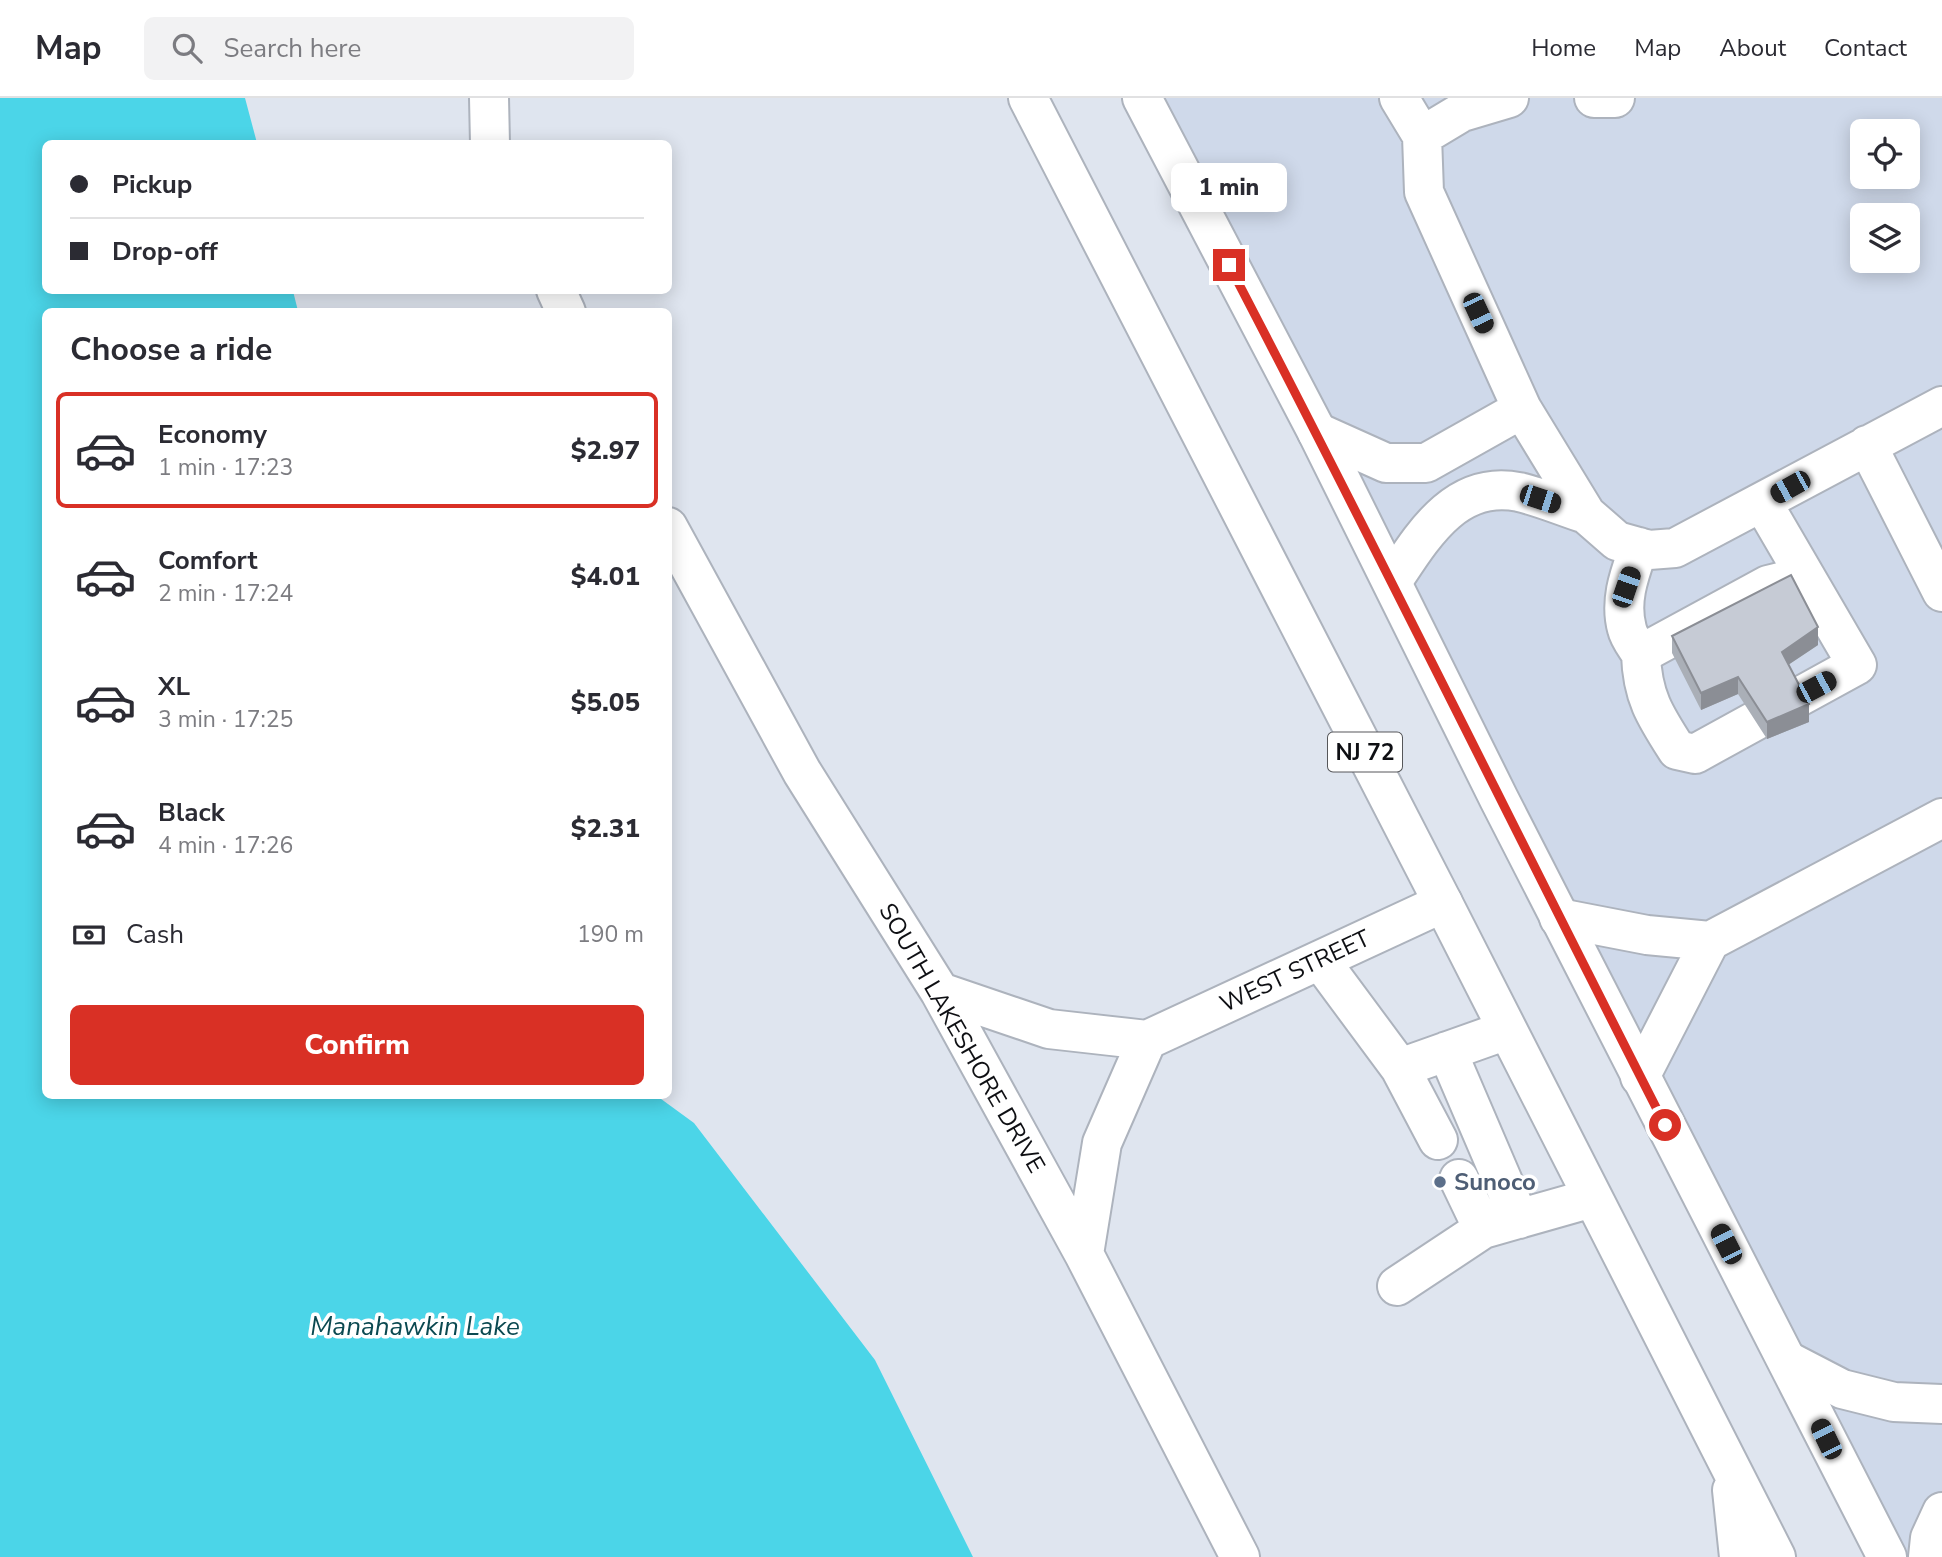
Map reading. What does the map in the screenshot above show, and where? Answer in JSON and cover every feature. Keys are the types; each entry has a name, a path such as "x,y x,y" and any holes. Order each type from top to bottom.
{"main road":[{"path":"489,98 490,140"},
{"name":"NJ 72","path":"1028,98 1776,1557"},
{"path":"1142,98 1317,432 1559,918 1887,1557"},
{"path":"1399,98 1422,136 1424,192 1522,409 1586,514 1617,541 1649,550 1675,548 1942,406"},
{"path":"1422,136 1462,112 1509,98"},
{"path":"1594,98 1615,98"},
{"path":"1317,432 1386,463 1426,463 1522,409"},
{"path":"1867,446 1942,592"},
{"path":"1392,582 1423,535 1450,506 1489,491 1518,492 1586,514"},
{"path":"1639,547 1626,587 1624,603 1627,630 1641,654 1641,679 1654,715 1677,750 1695,754 1857,665 1762,502"},
{"name":"SOUTH LAKESHORE DRIVE","path":"672,534 802,772 940,992 1084,1254 1240,1557"},
{"path":"1641,654 1768,585 1804,576"},
{"path":"1559,918 1647,935 1710,940 1942,818"},
{"name":"WEST STREET","path":"1147,1040 1443,903"},
{"path":"1640,1077 1710,940"},
{"path":"1320,960 1401,1068 1438,1140"},
{"path":"940,992 1049,1030 1147,1040 1102,1143 1084,1254"},
{"path":"1401,1068 1507,1030"},
{"path":"1447,1051 1501,1224"},
{"path":"1459,1179 1501,1224"},
{"path":"1397,1286 1501,1224 1592,1198"},
{"path":"1787,1360 1842,1390 1894,1402 1942,1405"},
{"path":"1730,1470 1739,1557"},
{"path":"1928,1557 1930,1538 1942,1512"}],"shaded area":[{"path":"1145,98 1942,98 1942,1557 1888,1557"}],"water":[{"name":"Manahawkin Lake","path":"0,98 245,98 256,140 42,140 42,294 294,294 297,308 42,308 42,1099 661,1099 694,1123 875,1360 973,1557 0,1557"}],"building":[{"path":"1791,575 1818,627 1782,652 1809,704 1767,722 1738,677 1701,693 1672,636"}],"place":[{"name":"Sunoco","path":"1440,1182"}],"route":[{"path":"1229,265 1317,432 1665,1125"}]}
